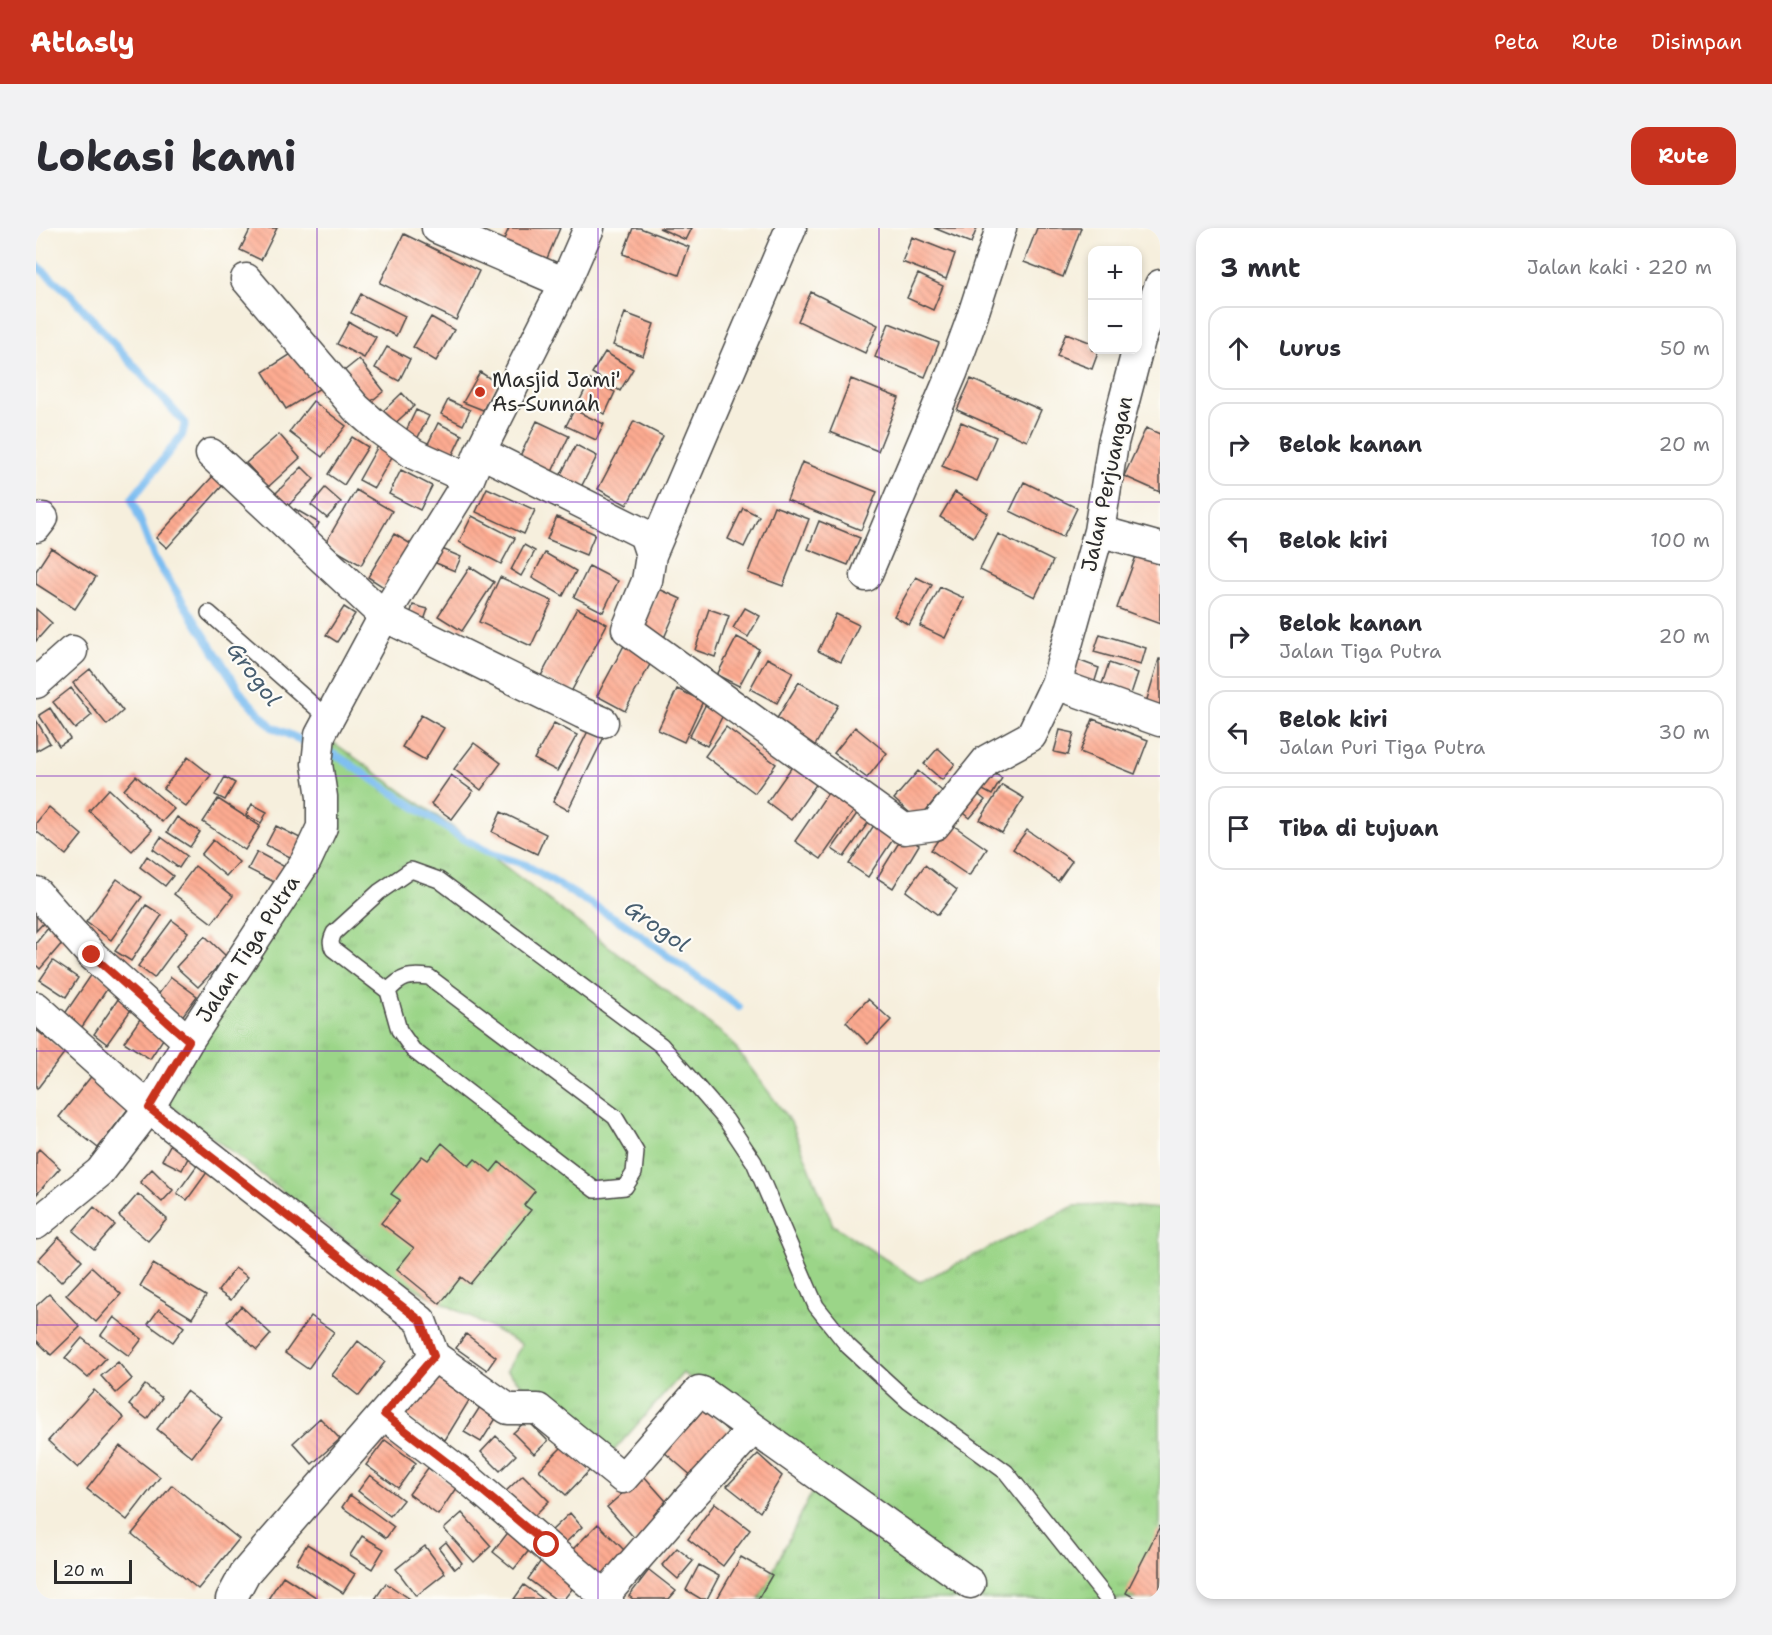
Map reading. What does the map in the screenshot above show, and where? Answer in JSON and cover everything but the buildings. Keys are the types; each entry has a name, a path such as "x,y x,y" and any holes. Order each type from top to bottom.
{"street":[{"path":"437,228 565,283"},
{"path":"325,727 384,616 469,479 480,452 565,283 589,228"},
{"path":"651,555 791,228"},
{"path":"866,576 952,373 1001,228"},
{"path":"246,279 356,408 414,454 469,479"},
{"name":"Jalan Perjuangan","path":"651,555 647,581 627,629 904,829 935,825 987,760 1030,736 1056,684 1100,531 1113,443 1150,344 1160,285"},
{"path":"480,452 644,534 651,555"},
{"path":"211,454 384,616 603,722"},
{"path":"1100,531 1160,548"},
{"path":"36,683 72,651"},
{"path":"1056,684 1160,721"},
{"name":"Jalan Tiga Putra","path":"36,1224 100,1172 149,1108 189,1041 306,861 322,827 322,797 317,764 325,727"},
{"path":"36,892 92,955 189,1041"},
{"path":"36,1007 149,1108 421,1321 434,1356 508,1408 538,1409 623,1478 699,1391 970,1583"},
{"path":"231,1599 245,1573 434,1356"},
{"path":"384,1414 466,1477 547,1545 592,1594 685,1503 753,1429"}],"lane":[{"path":"209,613 325,727"},
{"path":"388,991 397,981 412,975 429,977 615,1116 636,1152 634,1173 625,1187 595,1190 413,1050 399,1030 388,991 333,949 331,944 334,933 379,892 411,870 439,880 661,1046 726,1120 754,1162 816,1306 848,1346 909,1402 1006,1472 1107,1599"}],"green space":[{"path":"316,730 472,841 729,1039 791,1122 833,1225 920,1282 1074,1206 1113,1205 1160,1209 1160,1599 759,1599 821,1474 683,1373 602,1464 507,1370 522,1344 389,1275 167,1103 315,840"}],"waterway":[{"name":"Grogol","path":"36,265 69,293 185,423 182,435 132,499 154,557 243,696 272,727 312,745"},
{"name":"Grogol","path":"326,751 339,757 460,837 492,854 524,864 623,923 739,1007"}],"place":[{"name":"Masjid Jami' As-Sunnah","path":"480,392"}],"route":[{"path":"92,955 189,1041 149,1108 421,1321 434,1356 384,1414 466,1477 547,1545"}]}
